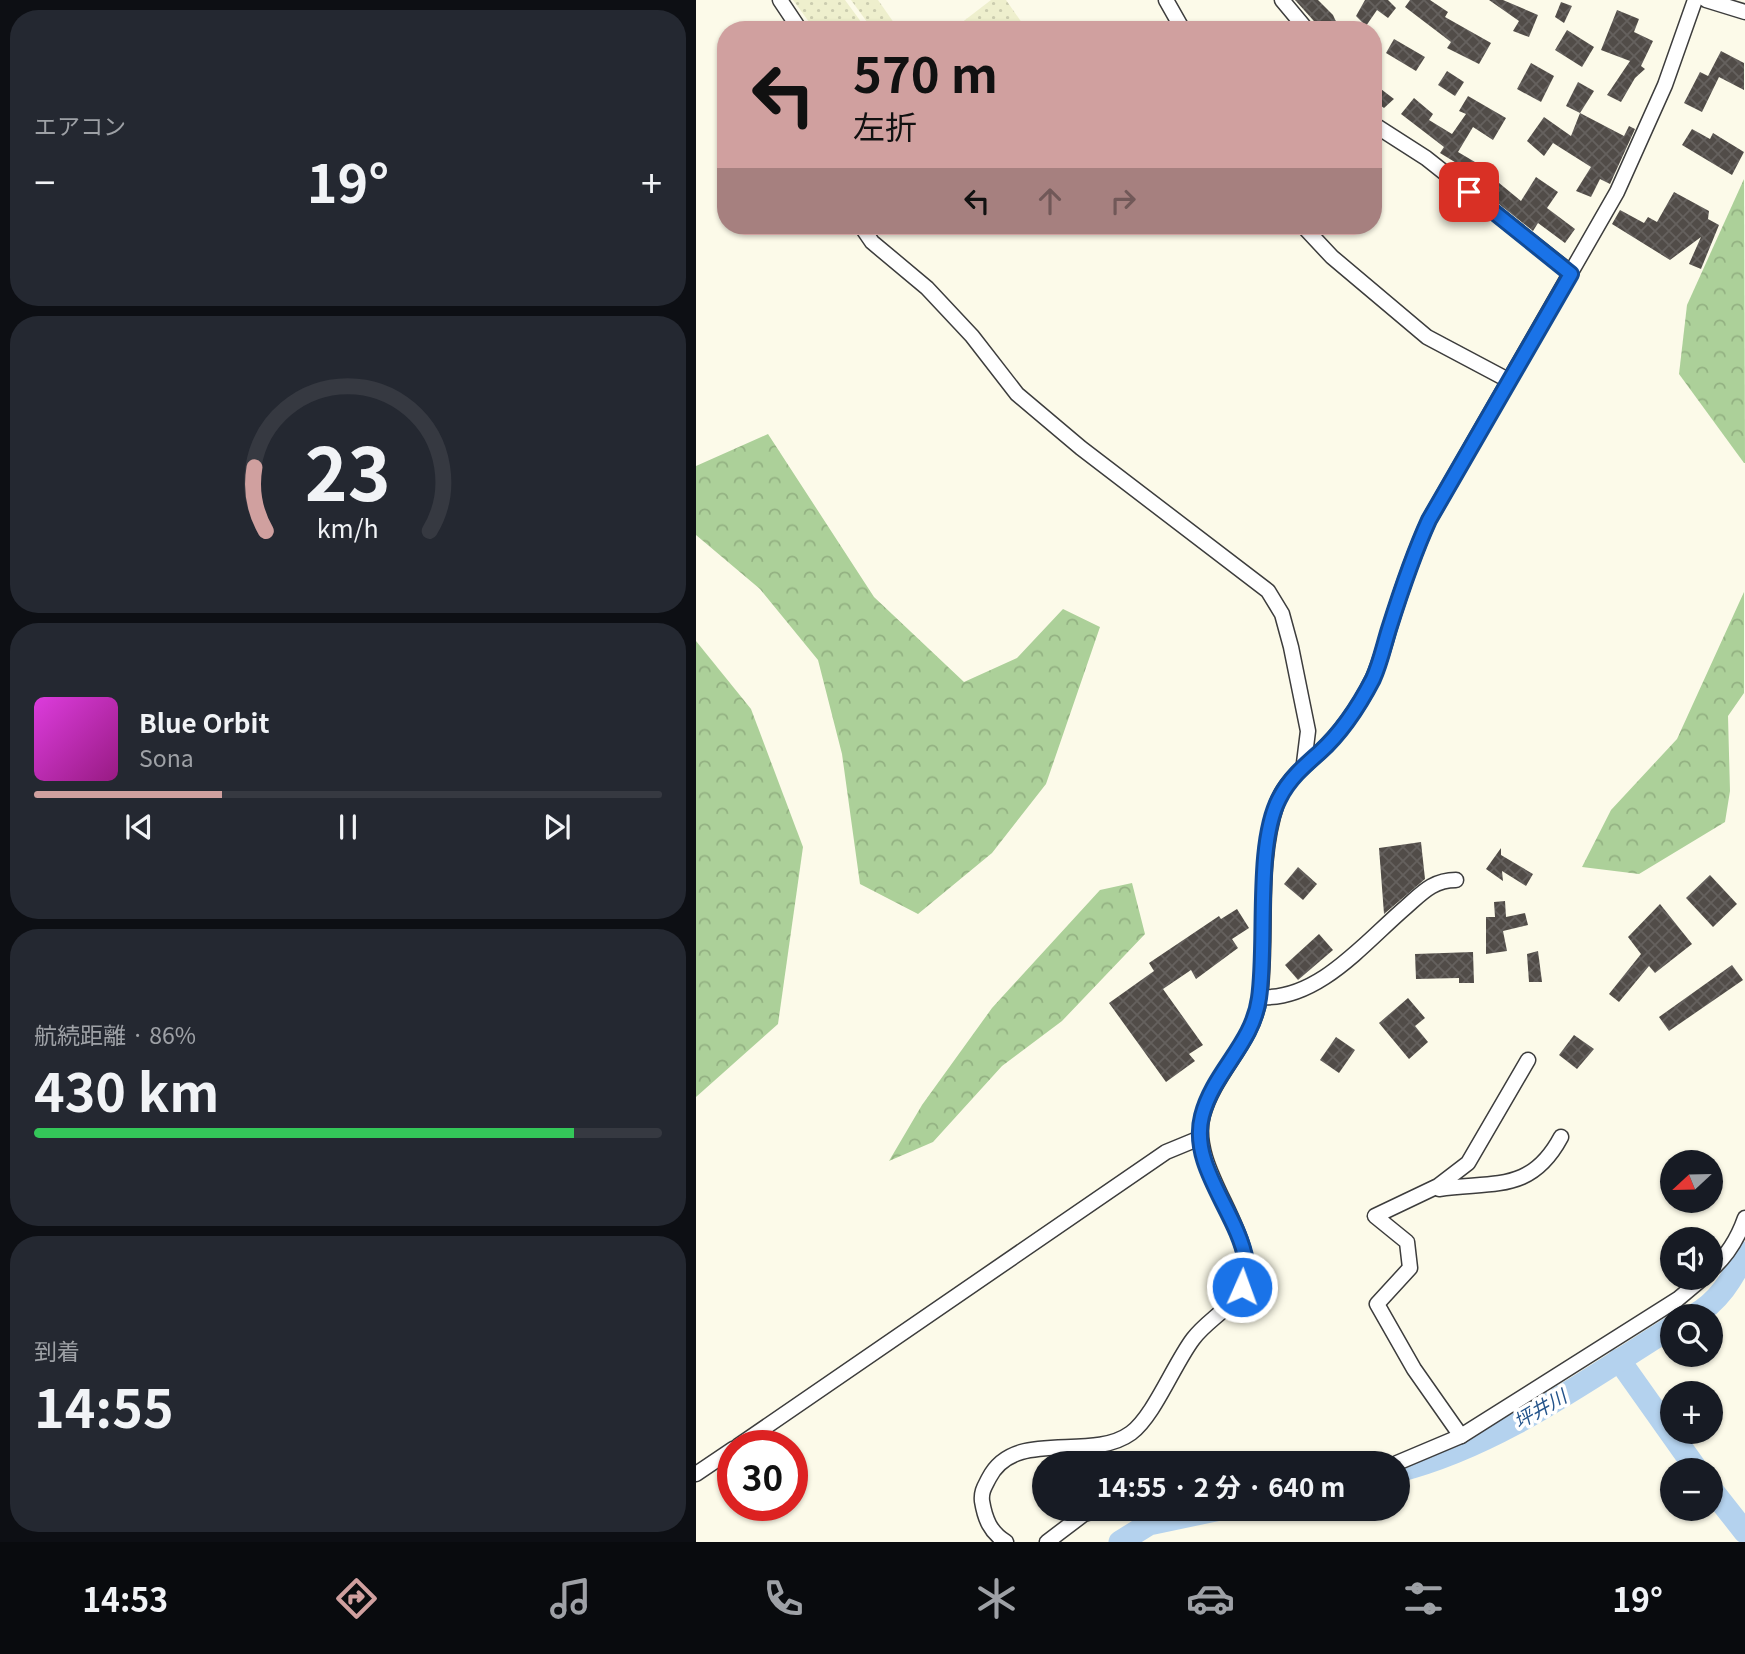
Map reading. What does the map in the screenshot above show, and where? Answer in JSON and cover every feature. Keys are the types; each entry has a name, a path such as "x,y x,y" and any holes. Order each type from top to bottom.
{"street":[{"path":"780,0 794,21"},
{"path":"1166,0 1178,21"},
{"path":"1282,0 1300,21"},
{"path":"1006,1542 996,1536 984,1517 981,1493 997,1463 1024,1450 1093,1447 1120,1440 1135,1430 1145,1420 1171,1371 1196,1335 1226,1309 1242,1287 1246,1263 1228,1209 1203,1157 1200,1138 1202,1116 1219,1078 1248,1038 1260,997 1266,863 1271,825 1278,800 1304,763 1321,751 1354,712 1374,677 1411,560 1429,520 1617,192 1665,85 1695,0"},
{"path":"1706,0 1744,12"},
{"path":"1382,130 1426,158 1571,274"},
{"path":"867,235 927,288 972,336 1017,394 1081,448 1268,591 1282,614 1291,647 1308,731 1304,763"},
{"path":"1311,235 1332,257 1418,330 1508,380"},
{"path":"1260,997 1287,996 1313,984 1430,885 1456,880"},
{"path":"1461,1436 1414,1369 1377,1304 1409,1268 1407,1242 1375,1216 1450,1180 1476,1153 1528,1060"},
{"path":"1430,1191 1522,1179 1552,1154 1561,1137"},
{"path":"761,1430 1166,1152 1200,1138"},
{"path":"1723,1258 1739,1234 1744,1218"},
{"path":"1410,1458 1461,1436 1689,1290"},
{"path":"696,1474 717,1460"},
{"path":"1047,1542 1075,1521"}],"green space":[{"path":"793,0 845,0 860,21 808,21"},
{"path":"851,0 878,0 893,21 866,21"},
{"path":"991,0 1006,0 1021,21 964,21"},
{"path":"1744,179 1745,463 1679,374 1687,305"},
{"path":"768,434 874,597 964,682 1017,658 1063,609 1100,627 1046,784 992,853 918,914 860,884 842,754 818,660 760,589 696,535 696,466"},
{"path":"1744,592 1744,693 1728,716 1730,791 1725,822 1639,874 1582,867 1611,810 1677,739"},
{"path":"696,641 751,709 803,847 778,1024 696,1097"},
{"path":"1132,883 1145,934 1062,1021 1002,1066 933,1142 889,1161 922,1105 992,1008 1100,890"}],"building":[{"path":"1295,0 1318,0 1336,21 1314,21"},
{"path":"1365,0 1388,0 1396,8 1388,18 1377,10 1369,21 1361,21 1356,16"},
{"path":"1410,0 1430,0 1448,12 1445,17 1491,43 1479,64 1447,48 1451,42 1405,7"},
{"path":"1489,0 1503,0 1538,15 1529,37 1513,31 1519,21"},
{"path":"1561,2 1572,6 1564,23 1555,17"},
{"path":"1617,10 1639,19 1634,32 1653,41 1641,66 1645,69 1635,78 1621,102 1607,95 1630,61 1601,50"},
{"path":"1567,30 1594,47 1582,67 1555,50"},
{"path":"1394,39 1425,57 1416,71 1386,53"},
{"path":"1721,51 1744,63 1744,90 1719,77 1702,112 1684,103 1700,72 1708,76"},
{"path":"1531,63 1554,76 1541,102 1517,89"},
{"path":"1447,71 1464,82 1455,96 1438,85"},
{"path":"1578,82 1594,91 1580,113 1566,106"},
{"path":"1382,90 1394,99 1384,108 1382,107"},
{"path":"1468,96 1506,118 1493,140 1473,127 1458,152 1475,162 1466,177 1456,169 1458,164 1440,153 1444,147 1401,114 1414,98 1433,114 1429,120 1452,134 1466,114 1459,111"},
{"path":"1580,113 1624,136 1629,126 1635,129 1610,184 1600,179 1591,197 1576,191 1591,167 1553,143 1544,156 1527,141 1544,117 1571,136"},
{"path":"1692,129 1710,139 1713,133 1744,152 1732,175 1682,145"},
{"path":"1536,177 1558,192 1547,208 1575,229 1565,243 1538,223 1533,231 1480,189 1493,178 1521,201"},
{"path":"1674,192 1709,211 1708,219 1719,225 1701,269 1689,264 1701,237 1670,260 1612,224 1620,210 1644,223 1648,217 1657,222"},
{"path":"1421,842 1425,879 1384,914 1379,848"},
{"path":"1501,848 1501,855 1533,874 1526,886 1502,871 1503,881 1486,869"},
{"path":"1298,867 1317,884 1303,900 1284,884"},
{"path":"1710,875 1737,904 1713,927 1686,898"},
{"path":"1505,901 1506,917 1525,913 1528,925 1503,931 1507,951 1486,954 1486,917 1495,917 1494,902"},
{"path":"1660,904 1692,944 1655,973 1649,966 1619,1002 1609,994 1641,954 1628,937"},
{"path":"1237,909 1249,928 1232,939 1238,948 1196,979 1191,970 1163,989 1203,1045 1189,1054 1195,1061 1166,1082 1109,1003 1154,971 1149,963 1219,916 1221,919"},
{"path":"1319,934 1333,950 1298,980 1285,965"},
{"path":"1538,951 1542,982 1529,982 1527,954"},
{"path":"1473,952 1474,983 1459,983 1459,978 1416,979 1415,954"},
{"path":"1732,965 1743,980 1669,1031 1659,1017"},
{"path":"1408,998 1425,1018 1415,1026 1428,1042 1409,1059 1379,1023"},
{"path":"1574,1035 1594,1049 1577,1069 1559,1055"},
{"path":"1336,1037 1355,1050 1339,1073 1320,1060"}],"waterway":[{"name":"坪井川","path":"1710,1304 1724,1289 1745,1253"},
{"name":"坪井川","path":"1410,1467 1471,1445 1540,1410 1660,1335"},
{"path":"1619,1360 1688,1458"},
{"path":"1723,1504 1745,1532"},
{"name":"坪井川","path":"1120,1542 1149,1524 1163,1521"}],"route":[{"path":"1242,1287 1246,1263 1228,1209 1203,1157 1200,1138 1202,1116 1219,1078 1248,1038 1259,1000 1266,863 1271,825 1278,800 1304,763 1321,751 1354,712 1374,677 1411,560 1429,520 1571,274 1469,192"}]}
